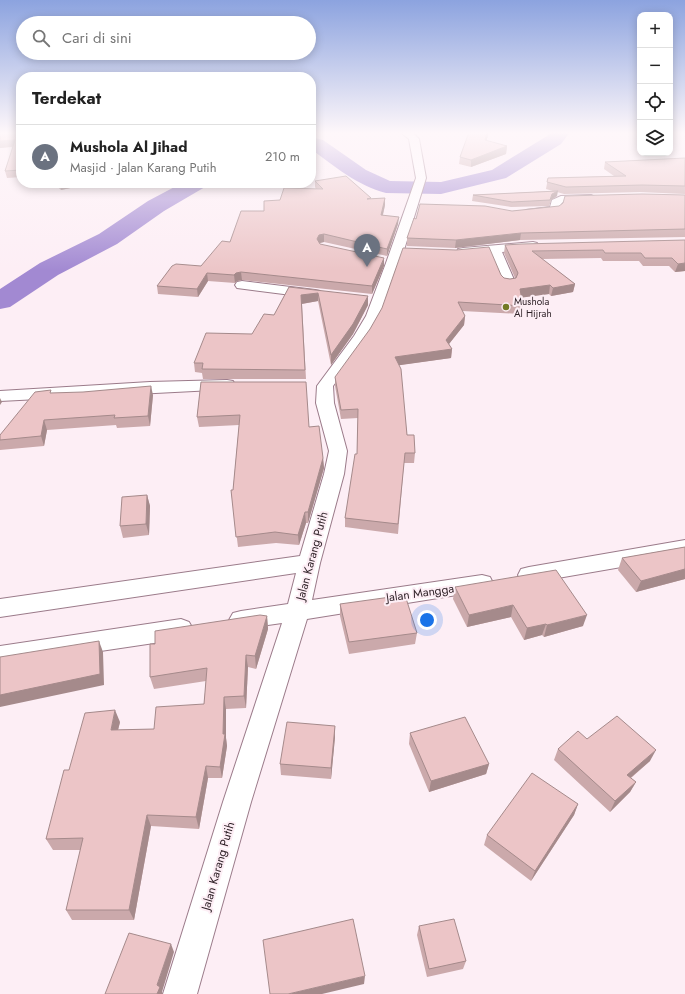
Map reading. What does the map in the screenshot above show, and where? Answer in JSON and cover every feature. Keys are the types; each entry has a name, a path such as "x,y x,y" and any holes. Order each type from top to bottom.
{"street":[{"name":"Jalan Karang Putih","path":"180,994 236,802 298,611 309,563 337,459 338,451 325,403 317,386 361,337 373,316 371,300 386,278 418,203 421,178"},
{"path":"520,213 553,210 555,209 556,202 561,199 600,198"},
{"path":"450,252 543,246"},
{"path":"494,249 508,282"},
{"path":"242,285 326,295"},
{"path":"0,396 150,387 241,385"},
{"name":"Jalan Mangga","path":"0,656 508,579 685,548"},
{"path":"0,608 309,563"}],"building":[{"path":"331,178 349,178 371,198 367,199 385,198 381,215 399,217 387,249 324,234 319,235 317,239 320,244 384,258 372,286 241,272 234,275 207,273 197,289 157,286 172,266 176,264 201,266 222,241 230,242 241,211 264,211 264,201 280,200 284,188 323,189 316,181"},
{"path":"548,178 685,178 685,186 642,185 566,187 547,182"},
{"path":"558,191 552,194 550,200 512,202 473,195"},
{"path":"642,194 685,195 685,229 521,233 456,240 407,238 414,218 416,219 420,204 485,206 512,211 559,206 563,203 565,196"},
{"path":"685,240 685,263 678,264 672,258 645,258 641,253 605,253 603,250 532,251 575,284 553,288 550,285 520,289 523,306 458,302 465,316 446,340 452,349 395,357 401,369 407,435 414,435 415,453 405,453 398,524 345,518 355,454 357,454 358,409 341,410 335,377 370,329 382,308 403,248 456,250 489,247 501,275 504,278 510,279 516,278 518,273 505,245"},
{"path":"289,287 368,296 353,324 331,355 318,293 301,295 305,370 202,369 203,363 194,363 206,333 252,334 264,314 274,315"},
{"path":"201,382 306,382 309,427 319,426 323,458 308,512 305,512 298,535 275,532 236,537 231,490 233,490 240,415 197,417"},
{"path":"151,386 148,416 114,418 115,415 44,420 41,436 0,440 0,435 35,392 51,390 50,393 83,392"},
{"path":"147,495 146,524 120,526 122,497"},
{"path":"685,547 685,569 641,581 622,558"},
{"path":"556,570 587,615 547,625 527,628 513,605 469,615 455,587"},
{"path":"405,595 417,633 349,642 340,604"},
{"path":"260,615 267,616 255,656 246,655 244,696 224,697 223,734 225,734 220,767 206,766 196,817 147,815 129,910 66,910 83,838 46,839 64,770 69,770 85,713 115,710 111,730 154,729 156,707 204,704 207,668 150,677 150,644 155,644 155,631"},
{"path":"99,641 100,674 0,695 0,657"},
{"path":"617,716 656,750 627,775 636,782 615,801 558,749 578,731 587,739"},
{"path":"465,717 489,764 431,781 410,733"},
{"path":"287,722 335,726 331,768 280,764"},
{"path":"532,773 578,804 535,871 487,835"},
{"path":"353,919 365,976 288,994 270,994 263,940"},
{"path":"454,919 466,961 429,969 419,926"},
{"path":"129,933 171,944 157,985 160,987 157,994 105,994"}],"waterway":[{"path":"368,178 386,187 441,188 481,178"},
{"path":"0,301 49,269 108,239 156,206 189,188"}],"place":[{"name":"Mushola Al Jihad","path":"367,267"},
{"name":"Mushola Al Hijrah","path":"506,307"}]}
